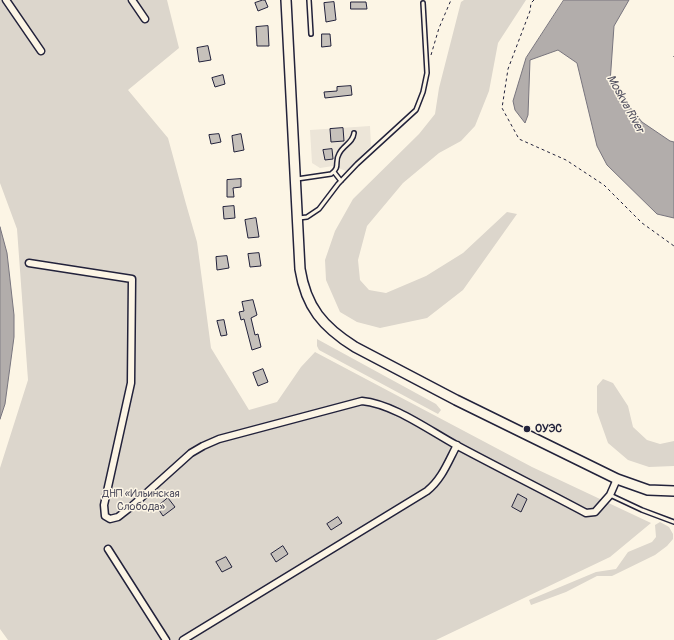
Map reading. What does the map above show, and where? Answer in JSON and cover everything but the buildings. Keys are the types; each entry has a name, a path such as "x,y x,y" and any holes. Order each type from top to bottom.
{"main road":[{"path":"286,0 300,269 305,292 317,316 336,334 355,347 413,378 617,480 648,490 674,490"}],"street":[{"path":"6,0 41,51"},
{"path":"132,0 144,19"},
{"path":"29,263 132,279 132,383 104,505 105,516 110,519 118,517 127,510 191,453 203,446 219,439 362,401 373,402 390,409 586,513 595,512 610,495 617,480"},
{"path":"183,640 427,491 440,477 457,445"},
{"path":"108,549 166,640"}],"lane":[{"path":"309,0 311,34"},
{"path":"297,219 314,213 341,181 374,148 416,110 421,98 427,73 424,3"},
{"path":"296,179 314,178 334,172 337,169 337,158 339,153 351,142 354,133"},
{"path":"334,172 341,181"},
{"path":"610,495 642,510 674,522"}],"path":[{"path":"431,58 439,28 451,0"},
{"path":"532,0 530,11 508,69 502,108 519,139 566,160 604,185 642,222 674,246"}],"shaded area":[{"path":"370,126 371,146 346,171 333,166 320,168 312,163 310,130"}],"green space":[{"name":"ДНП «Ильинская Слобода»","path":"0,0 167,0 179,48 128,90 168,138 197,242 211,348 249,410 277,402 301,367 315,352 532,467 651,523 610,557 436,640 8,640 0,629 0,468 28,380 17,229 0,183"},
{"path":"464,0 526,0 498,43 489,91 475,126 461,141 439,153 403,183 367,226 358,260 360,280 369,290 386,293 426,276 463,253 507,212 517,214 463,290 427,318 380,328 357,322 340,312 326,280 325,260 335,231 353,199 419,134 435,114 439,88 461,2"},
{"path":"317,339 436,404 441,410 438,414 319,350 317,346"},
{"path":"603,379 613,383 628,406 633,427 647,440 660,444 674,441 674,466 649,467 628,460 608,443 597,412 597,386"},
{"path":"660,522 669,527 673,534 673,539 667,546 655,555 612,576 597,576 566,592 531,605 529,600 596,572 616,569 628,552 652,542 656,537 655,525"}],"water":[{"name":"Moskva River","path":"564,0 629,0 614,26 610,83 642,122 670,141 674,142 674,218 657,214 607,165 597,146 577,63 558,50 530,60 528,115 525,123 515,110 513,101 526,58"},
{"path":"0,227 7,253 14,315 14,337 5,404 0,419"}],"place":[{"name":"ОУЭС","path":"527,429"}]}
